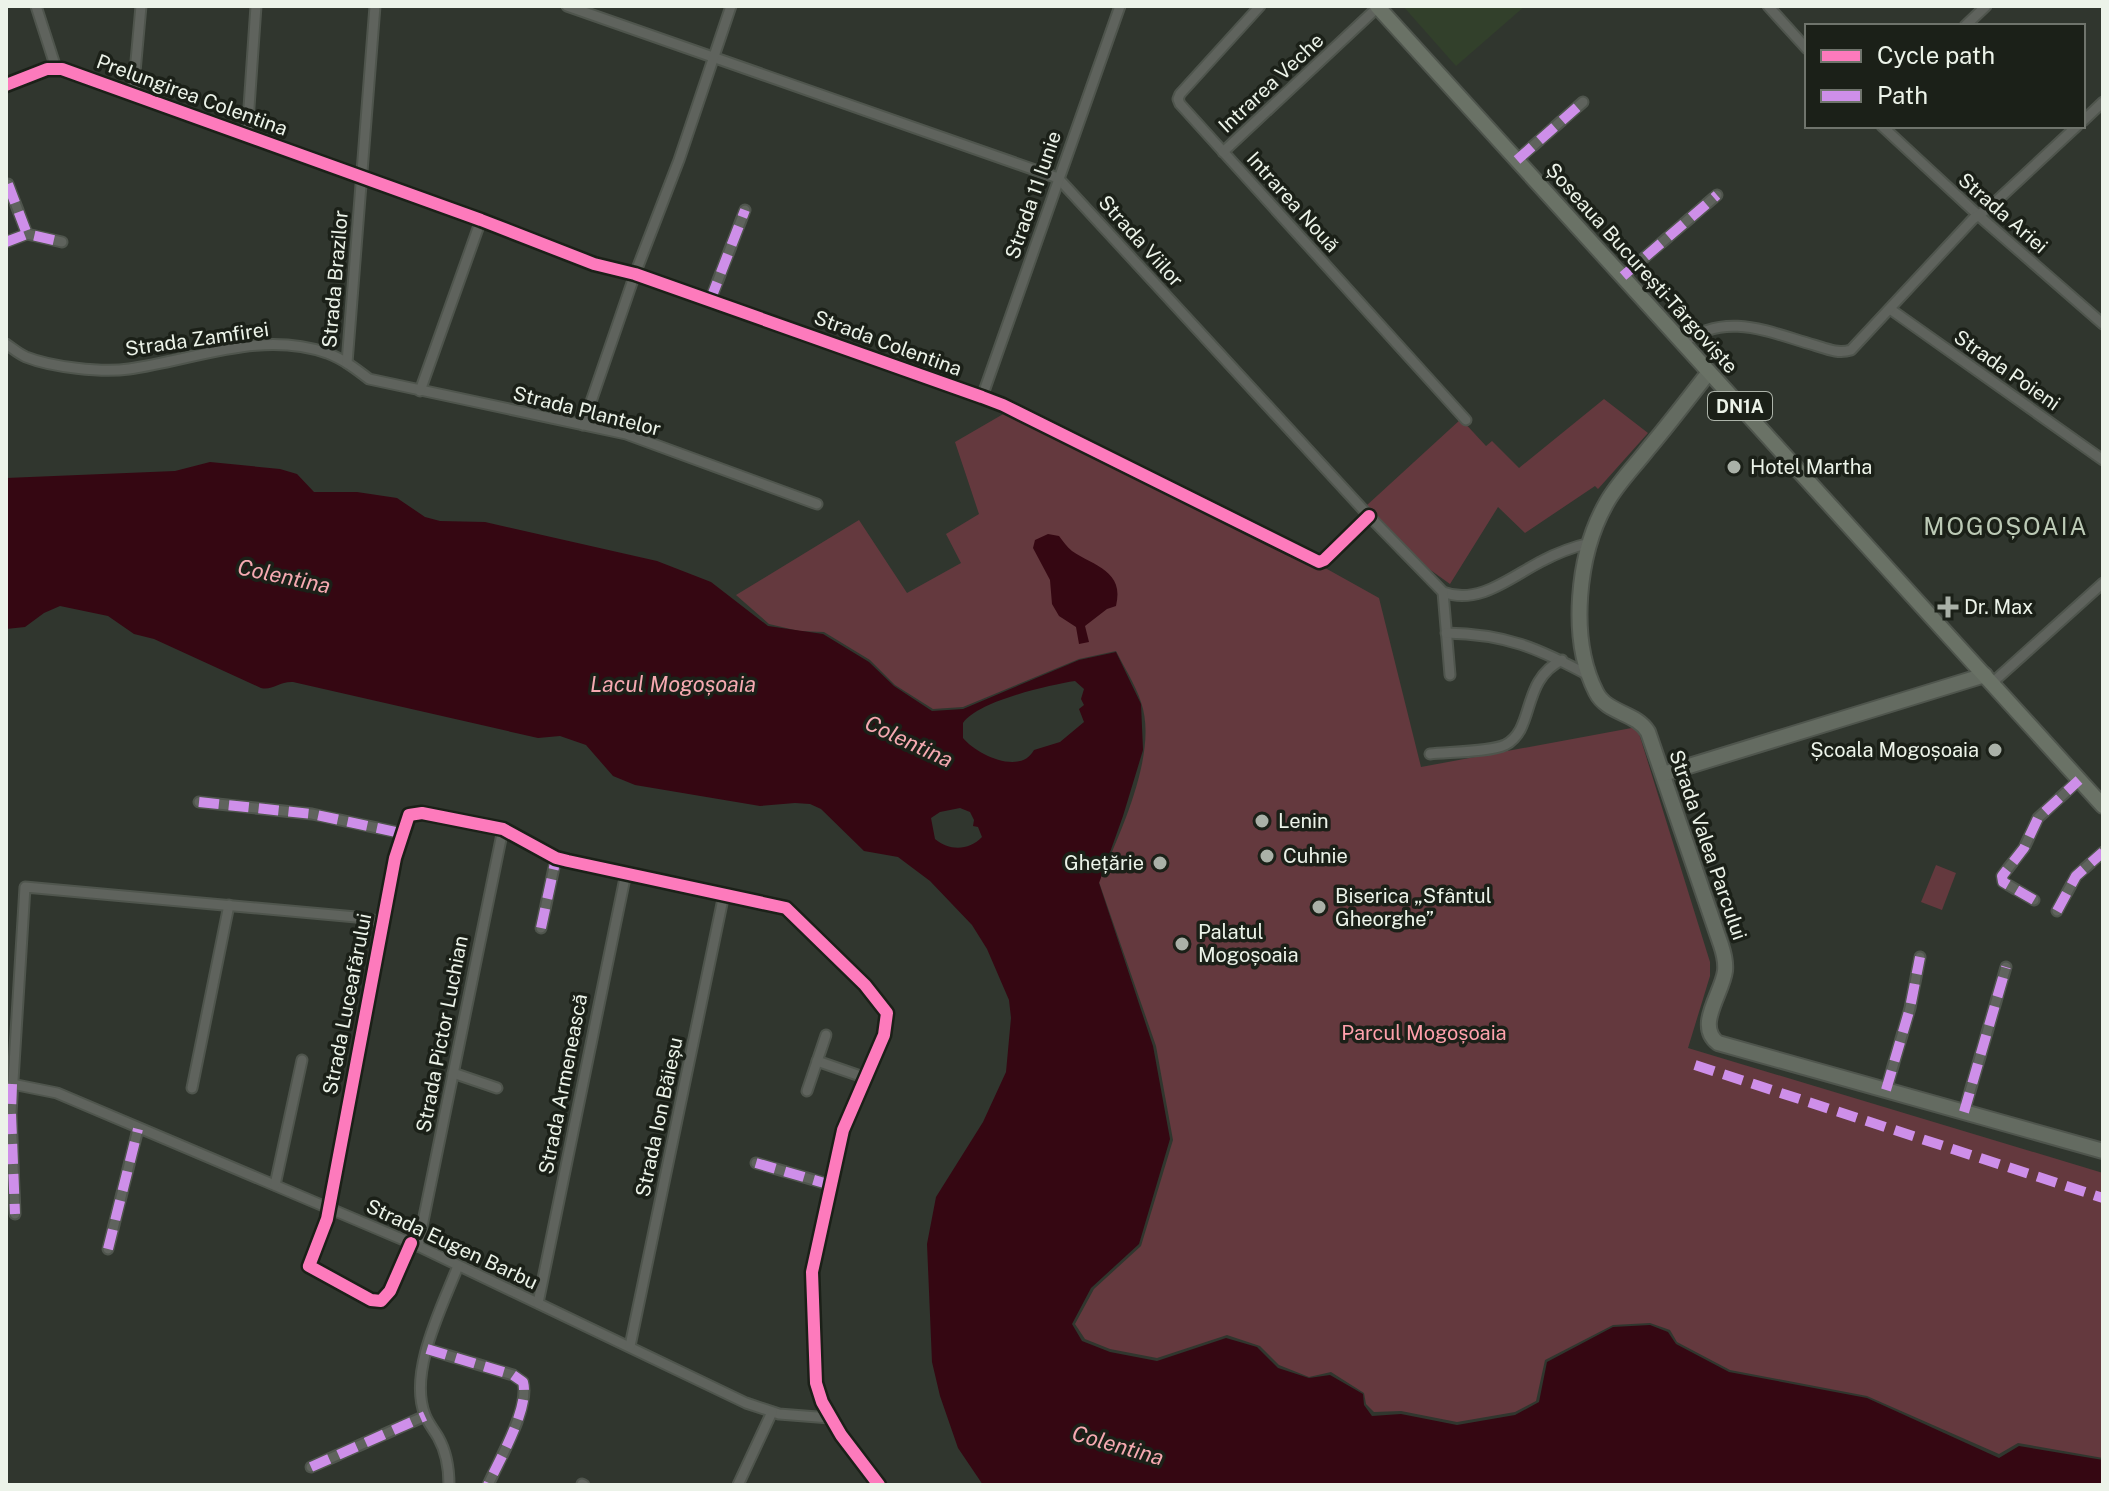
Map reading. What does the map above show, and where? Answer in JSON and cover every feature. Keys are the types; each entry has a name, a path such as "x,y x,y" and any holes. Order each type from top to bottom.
{"main road":[{"name":"Șoseaua București-Târgoviște","path":"1377,6 2103,806"}],"street":[{"path":"6,85 56,68 36,6"},
{"path":"133,94 141,6"},
{"path":"247,136 256,6"},
{"name":"Strada Brazilor","path":"347,363 364,177 375,6"},
{"name":"Strada Viilor","path":"567,6 1058,178 1369,516 1443,592"},
{"path":"583,425 731,6"},
{"name":"Strada 11 Iunie","path":"982,397 1120,6"},
{"name":"Intrarea Nouă","path":"1259,6 1178,99 1466,420"},
{"name":"Intrarea Veche","path":"1223,152 1377,6"},
{"path":"1768,6 1805,47"},
{"path":"1967,24 1986,6"},
{"name":"Prelungirea Colentina","path":"56,68 364,177"},
{"path":"1517,160 1583,102"},
{"path":"2085,119 2103,102"},
{"name":"Strada Ariei","path":"1884,128 2103,324"},
{"path":"1683,343 1705,329 1735,325 1842,352 1855,346 1978,215 2075,128"},
{"name":"Strada Colentina","path":"364,177 594,264 635,274 1003,405 1319,562 1369,516"},
{"path":"8,184 27,234"},
{"path":"1623,276 1717,195"},
{"path":"710,301 745,210"},
{"path":"420,391 481,220"},
{"path":"6,242 27,234 62,242"},
{"name":"Strada Poieni","path":"1890,309 2103,460"},
{"name":"Strada Zamfirei","path":"6,344 25,357 55,365 86,368 127,370 252,345 275,344 326,353 347,363"},
{"name":"Strada Plantelor","path":"347,363 369,379 626,434 817,504"},
{"name":"Strada Valea Parcului","path":"1709,372 1608,499 1590,543 1579,624 1582,648 1596,692 1605,704 1645,726 1724,956 1725,975 1708,1025 1709,1035 1718,1043 2103,1151"},
{"path":"1450,675 1443,592 1459,596 1490,590 1545,559 1590,543"},
{"path":"1663,774 1988,679 2103,583"},
{"path":"1446,633 1503,638 1562,660 1590,676"},
{"path":"1430,754 1498,747 1511,741 1529,710 1531,694 1543,672 1562,660"},
{"path":"2034,900 2003,882 2002,876 2024,848 2038,818 2079,780"},
{"path":"199,802 312,814 401,833"},
{"name":"Strada Luceafărului","path":"414,1244 385,1299 376,1302 309,1266 323,1232 405,819 412,813 503,829"},
{"path":"503,829 556,858 786,908 882,1004 887,1013 887,1025 843,1130 812,1272 816,1383 830,1418 879,1485"},
{"name":"Strada Pictor Luchian","path":"414,1244 503,829"},
{"path":"2057,911 2076,876 2103,852"},
{"path":"541,928 556,858"},
{"name":"Strada Armenească","path":"538,1303 626,873"},
{"path":"15,1214 12,1084 25,887 383,922"},
{"name":"Strada Ion Băieșu","path":"630,1346 724,894"},
{"path":"192,1088 229,905"},
{"path":"1886,1090 1910,1008 1920,957"},
{"path":"1964,1112 2006,967"},
{"path":"807,1091 826,1035"},
{"path":"275,1185 302,1060"},
{"path":"817,1061 866,1078"},
{"path":"453,1073 497,1088"},
{"name":"Strada Eugen Barbu","path":"12,1084 57,1093 414,1244 746,1403 772,1412 830,1418"},
{"path":"108,1249 138,1129"},
{"path":"756,1163 831,1185"},
{"path":"449,1485 449,1471 440,1440 425,1416 421,1385 427,1349 458,1266"},
{"path":"427,1349 513,1375 523,1382 524,1396 517,1421 488,1485"},
{"path":"738,1485 772,1412"},
{"path":"311,1467 425,1416"}],"shaded area":[{"path":"1403,6 1525,6 1456,66"}],"green space":[{"path":"1604,399 1648,433 1598,489 1595,486 1525,533 1498,507 1450,584 1429,569 1366,506 1461,419 1486,446 1492,441 1519,468"},
{"name":"Parcul Mogoșoaia","path":"1005,413 1327,569 1379,598 1421,767 1637,727 1710,962 1710,976 1688,1048 2103,1173 2103,1458 2018,1443 1999,1454 1867,1396 1730,1370 1677,1342 1670,1330 1650,1323 1613,1325 1545,1360 1536,1401 1515,1412 1457,1422 1401,1411 1374,1412 1366,1404 1364,1393 1331,1372 1309,1377 1279,1365 1260,1346 1227,1335 1157,1358 1110,1349 1085,1339 1075,1324 1094,1289 1141,1246 1173,1140 1156,1046 1099,882 1126,818 1141,769 1145,722 1136,689 1116,651 1079,659 963,707 933,709 895,685 870,660 824,632 799,631 769,624 736,595 859,520 907,593 961,563 946,534 979,514 955,442"},
{"path":"1936,865 1956,873 1942,910 1921,902"}],"water":[{"name":"Lacul Mogoșoaia","path":"210,462 280,469 297,474 314,492 357,492 397,498 425,517 440,521 485,522 657,561 711,582 768,626 823,634 869,662 894,686 932,711 963,709 1079,660 1116,652 1141,704 1143,750 1099,883 1153,1046 1170,1139 1139,1244 1091,1288 1072,1324 1082,1341 1110,1352 1157,1361 1226,1338 1257,1347 1278,1368 1309,1378 1330,1375 1363,1394 1364,1405 1372,1416 1401,1414 1457,1425 1515,1415 1539,1402 1547,1362 1613,1327 1650,1325 1668,1332 1676,1344 1729,1372 1867,1398 1999,1458 2019,1446 2103,1460 2103,1485 983,1485 958,1448 932,1362 927,1244 936,1197 983,1122 1006,1072 1011,1018 1009,1000 987,949 972,925 930,881 898,857 864,851 821,809 810,804 760,806 635,785 613,776 586,745 560,736 538,738 293,682 261,688 154,639 134,634 108,616 60,606 25,627 6,629 6,478 175,471","holes":["1075,681 1084,689 1081,699 1084,705 1079,709 1084,722 1060,742 1034,750 1027,758 1009,762 987,756 963,738 963,723 983,708 1015,695","960,808 970,812 973,826 978,827 982,837 965,847 946,846 935,839 931,818 940,812"]},
{"path":"1048,534 1059,536 1072,551 1106,571 1116,585 1116,606 1085,626 1089,642 1079,644 1076,627 1059,616 1052,604 1050,580 1033,548 1035,540"}],"marked path":[{"path":"1517,160 1583,102"},
{"path":"8,184 27,234"},
{"path":"1623,276 1717,195"},
{"path":"710,301 745,210"},
{"path":"6,242 27,234 62,242"},
{"path":"2034,900 2003,882 2002,876 2024,848 2038,818 2079,780"},
{"path":"199,802 312,814 401,833"},
{"path":"2057,911 2076,876 2103,852"},
{"path":"541,928 556,858"},
{"path":"1886,1090 1910,1008 1920,957"},
{"path":"1964,1112 2006,967"},
{"path":"1695,1065 2103,1198"},
{"path":"12,1084 15,1214"},
{"path":"108,1249 138,1129"},
{"path":"756,1163 831,1185"},
{"path":"427,1349 513,1375 523,1382 524,1393 518,1419 488,1485"},
{"path":"311,1467 425,1416"}],"cycle path":[{"path":"6,85 47,69 62,69 481,220 594,264 635,274 982,397 1319,562 1369,516"},
{"path":"411,1243 390,1291 381,1301 371,1300 309,1266 327,1219 395,858 409,815 422,813 503,829 556,858 786,908 865,985 887,1013 884,1035 843,1130 812,1272 816,1383 822,1402 841,1435 879,1485"}],"place":[{"name":"Hotel Martha","path":"1734,467"},
{"name":"Dr. Max","path":"1948,607"},
{"name":"Școala Mogoșoaia","path":"1995,750"},
{"name":"Lenin","path":"1262,821"},
{"name":"Cuhnie","path":"1267,856"},
{"name":"Ghețărie","path":"1160,863"},
{"name":"Biserica „Sfântul Gheorghe”","path":"1319,907"},
{"name":"Palatul Mogoșoaia","path":"1182,944"}],"district":[{"name":"MOGOȘOAIA","path":"2006,526"}],"water label":[{"name":"Colentina","path":"284,576"},
{"name":"Colentina","path":"909,741"},
{"name":"Colentina","path":"1118,1445"}]}
